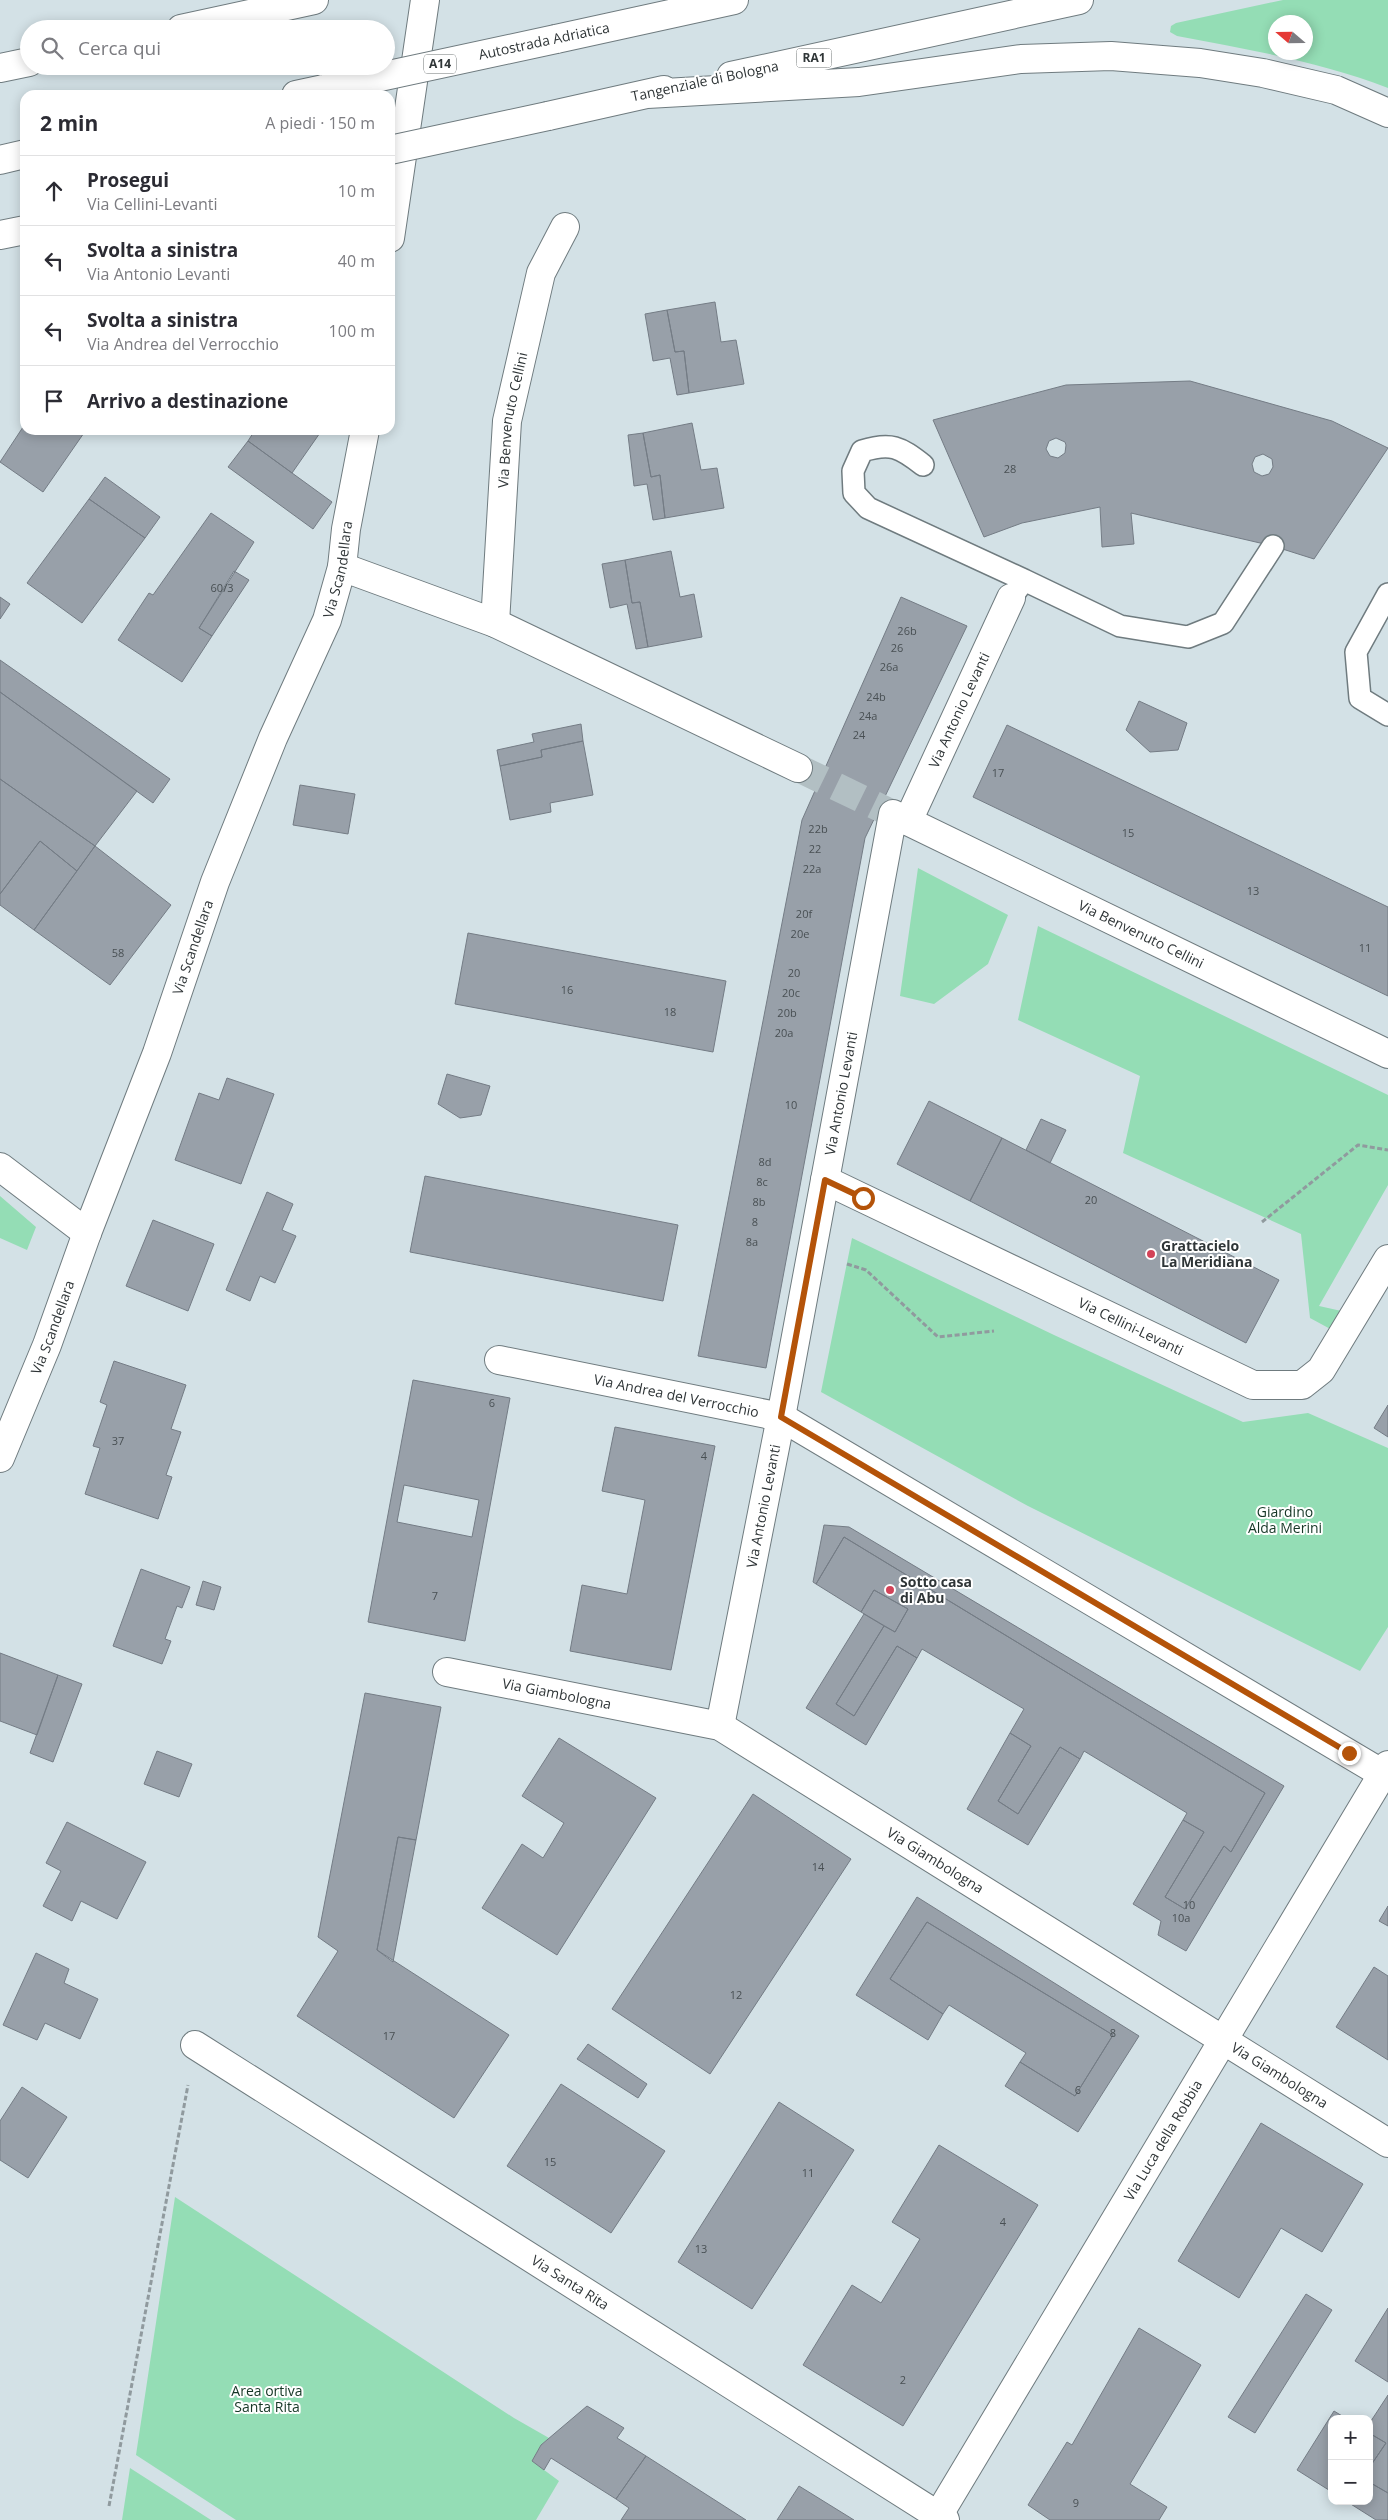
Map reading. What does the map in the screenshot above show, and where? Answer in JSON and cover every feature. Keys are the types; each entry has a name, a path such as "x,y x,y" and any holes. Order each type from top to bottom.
{"main road":[{"path":"222,20 314,0"},
{"path":"395,204 425,0"},
{"name":"Autostrada Adriatica","path":"395,74 734,0"},
{"name":"Tangenziale di Bologna","path":"395,149 1079,0"},
{"path":"647,94 859,82 1021,59 1111,56 1200,63 1263,73 1336,90 1388,113"},
{"path":"0,68 20,64"},
{"name":"Autostrada Adriatica","path":"319,90 389,75"},
{"path":"0,160 20,155"},
{"name":"Via Benvenuto Cellini","path":"495,623 507,421 541,273 566,227"},
{"path":"0,235 20,231"},
{"name":"Via Scandellara","path":"0,1458 47,1344 87,1233 157,1053 215,882 273,738 327,620 342,567 346,529 364,435"},
{"path":"342,567 495,623 798,768"},
{"name":"Via Antonio Levanti","path":"720,1726 781,1417 825,1180 901,818 1018,589"},
{"name":"Via Benvenuto Cellini","path":"901,818 1388,1054"},
{"path":"0,1166 87,1233"},
{"name":"Via Cellini-Levanti","path":"825,1180 1253,1385 1302,1385 1321,1370 1388,1260"},
{"name":"Via Andrea del Verrocchio","path":"499,1360 781,1417 1386,1772"},
{"name":"Via Giambologna","path":"447,1672 720,1726 1388,2143"},
{"name":"Via Luca della Robbia","path":"941,2518 1223,2040 1386,1772"},
{"name":"Via Santa Rita","path":"195,2045 941,2518"}],"lane":[{"path":"923,465 901,448 880,445 862,451 853,471 854,493 868,508 1018,589 1120,626 1188,636 1223,623 1273,546"},
{"path":"1388,594 1356,652 1360,698 1388,715"}],"path":[{"path":"1262,1222 1358,1146 1388,1150"},
{"path":"843,1262 866,1270 938,1337 994,1331"},
{"path":"109,2506 195,2045"}],"green space":[{"path":"1283,0 1388,0 1388,88 1336,70 1297,60 1313,60 1313,15 1268,15 1268,53 1177,36 1170,32 1171,26 1176,23"},
{"path":"918,868 1008,915 988,964 934,1004 900,996"},
{"path":"1038,926 1388,1095 1388,1185 1319,1306 1346,1312 1334,1331 1310,1318 1301,1234 1123,1153 1140,1076 1018,1020"},
{"path":"0,1196 36,1227 27,1250 0,1238"},
{"name":"Giardino Alda Merini","path":"852,1238 1054,1335 1243,1422 1308,1413 1388,1448 1388,1627 1360,1671 1028,1506 821,1392"},
{"name":"Area ortiva Santa Rita","path":"175,2197 514,2418 549,2438 541,2445 532,2461 559,2481 536,2520 236,2520 136,2455"},
{"path":"130,2468 211,2520 122,2520"}],"building":[{"path":"715,302 721,342 736,340 744,384 689,393 684,351 675,352 667,310"},
{"path":"667,310 675,352 684,351 689,393 677,395 670,358 653,361 645,314"},
{"path":"1190,381 1332,421 1388,448 1314,559 1273,546 1131,513 1134,544 1102,547 1100,507 1022,523 984,537 933,420 1066,385","holes":["1056,438 1065,442 1066,445 1065,453 1058,458 1050,456 1046,449 1049,441","1263,454 1272,459 1273,467 1269,474 1262,476 1254,472 1252,464 1255,457"]},
{"path":"692,423 701,470 717,468 724,508 665,518 660,475 651,477 643,433"},
{"path":"20,432 20,435 83,435 43,492 0,462"},
{"path":"643,433 651,477 660,475 665,518 653,520 647,484 634,486 628,435"},
{"path":"252,435 319,435 292,473 248,441"},
{"path":"248,441 332,502 313,529 228,467"},
{"path":"105,477 160,517 145,538 89,499"},
{"path":"89,499 145,538 82,623 27,583"},
{"path":"211,513 254,542 199,628 212,636 182,682 118,640 149,593 153,595"},
{"path":"671,551 680,597 694,594 702,637 648,647 640,602 632,603 625,560"},
{"path":"625,560 632,603 640,602 648,647 636,649 627,604 610,608 602,564"},
{"path":"234,571 249,580 212,636 199,628"},
{"path":"0,597 10,604 0,619"},
{"path":"901,597 967,626 865,838 766,1368 698,1356 802,820"},
{"path":"0,660 170,779 153,803 0,692"},
{"path":"0,692 137,791 95,846 0,779"},
{"path":"1139,701 1187,723 1178,750 1150,752 1126,730"},
{"path":"581,724 583,741 541,750 542,757 500,766 497,750 534,742 532,734"},
{"path":"1007,725 1388,907 1388,996 973,797"},
{"path":"583,741 593,795 550,803 551,812 510,820 500,766 542,757 541,750"},
{"path":"0,779 95,846 77,871 40,841 0,894"},
{"path":"300,785 355,794 348,834 293,825"},
{"path":"40,841 77,871 34,930 0,905 0,894"},
{"path":"95,846 171,905 110,985 34,930"},
{"path":"468,933 726,981 713,1052 455,1004"},
{"path":"447,1074 490,1086 481,1115 460,1118 438,1104"},
{"path":"227,1078 274,1094 241,1184 175,1160 199,1093 219,1100"},
{"path":"929,1101 1002,1138 970,1201 897,1164"},
{"path":"1041,1119 1066,1130 1050,1163 1026,1150"},
{"name":"Grattacielo La Meridiana","path":"1002,1138 1279,1280 1246,1343 970,1201"},
{"path":"425,1176 678,1225 663,1301 410,1252"},
{"path":"267,1192 293,1204 282,1230 296,1236 275,1283 260,1276 250,1301 226,1290"},
{"path":"153,1220 214,1244 188,1311 126,1286"},
{"path":"114,1361 186,1385 171,1429 181,1432 166,1475 172,1477 158,1519 85,1494 100,1448 93,1446 107,1405 100,1402"},
{"path":"413,1380 510,1398 465,1641 368,1622","holes":["404,1485 479,1500 472,1537 397,1522"]},
{"path":"1388,1405 1388,1437 1374,1428"},
{"path":"615,1427 715,1446 671,1670 570,1651 582,1585 627,1594 645,1500 602,1491"},
{"path":"824,1525 849,1527 1284,1786 1186,1951 1158,1935 1161,1921 1133,1904 1183,1820 1204,1832 1165,1897 1185,1909 1224,1846 1231,1852 1265,1793 844,1537 816,1584 813,1582"},
{"path":"844,1537 1265,1793 1231,1852 1224,1846 1185,1909 1165,1897 1204,1832 1183,1820 1187,1813 1084,1751 1080,1759 1060,1747 1018,1814 998,1801 1031,1746 1010,1733 1024,1709 922,1649 917,1658 897,1646 854,1716 836,1704 884,1626 895,1632 908,1609 874,1590 861,1612 816,1584"},
{"path":"141,1569 190,1587 182,1608 177,1606 165,1639 171,1641 162,1664 113,1646"},
{"path":"203,1581 221,1587 214,1610 196,1605"},
{"path":"874,1590 908,1609 895,1632 861,1612"},
{"path":"864,1614 884,1626 836,1704 854,1716 897,1646 917,1658 866,1745 806,1708"},
{"path":"0,1653 58,1675 37,1735 0,1721"},
{"path":"58,1675 82,1684 53,1762 30,1753"},
{"path":"365,1693 441,1707 416,1840 398,1837 377,1950 509,2035 454,2118 297,2016 338,1951 318,1937"},
{"path":"1010,1733 1031,1746 998,1801 1018,1814 1060,1747 1080,1759 1028,1845 967,1809"},
{"path":"559,1738 656,1798 557,1955 482,1908 522,1844 543,1858 564,1823 522,1796"},
{"path":"157,1751 192,1764 179,1797 144,1784"},
{"path":"753,1794 851,1859 710,2074 612,2009"},
{"path":"67,1822 146,1862 117,1919 81,1901 72,1921 43,1906 61,1871 46,1863"},
{"path":"398,1837 416,1840 393,1962 377,1950"},
{"path":"917,1897 1139,2036 1078,2132 1005,2086 1020,2062 1075,2096 1113,2035 927,1922 890,1979 943,2014 928,2040 856,1995"},
{"path":"1388,1906 1388,1926 1379,1921"},
{"path":"927,1922 1113,2035 1075,2096 1020,2062 1026,2053 949,2005 943,2014 890,1979"},
{"path":"36,1953 69,1969 64,1983 98,1999 80,2039 45,2023 37,2040 3,2025"},
{"path":"1374,1967 1388,1976 1388,2060 1336,2027"},
{"path":"588,2044 647,2084 638,2098 577,2059"},
{"path":"561,2084 665,2151 611,2233 507,2166"},
{"path":"22,2087 67,2117 28,2178 0,2160 0,2121"},
{"path":"779,2102 854,2150 752,2309 678,2262"},
{"path":"1261,2123 1363,2184 1322,2252 1281,2228 1239,2298 1178,2261"},
{"path":"939,2145 1038,2205 903,2426 803,2365 852,2285 881,2303 920,2239 892,2222"},
{"path":"1306,2294 1332,2310 1255,2433 1228,2417"},
{"path":"1388,2308 1388,2382 1355,2361"},
{"path":"1139,2328 1201,2365 1130,2484 1167,2507 1159,2520 1050,2520 1028,2505 1067,2442 1072,2445"},
{"path":"1388,2395 1388,2493 1373,2484 1373,2462 1386,2443 1373,2435 1373,2418"},
{"path":"587,2406 624,2428 617,2438 646,2456 616,2499 551,2458 544,2470 532,2461 541,2445"},
{"path":"1334,2411 1340,2415 1331,2415"},
{"path":"1328,2421 1328,2489 1297,2470"},
{"path":"1373,2435 1386,2443 1373,2462"},
{"path":"646,2456 746,2520 621,2520 629,2508 616,2499"},
{"path":"1373,2484 1388,2493 1388,2520 1376,2520 1352,2505 1373,2505"},
{"path":"799,2486 854,2520 777,2520"}],"tunnel":[{"path":"798,768 893,814"}],"place":[{"name":"Grattacielo La Meridiana","path":"1151,1254"},
{"name":"Sotto casa di Abu","path":"890,1590"}],"route":[{"path":"863,1198 825,1180 781,1417 1349,1753"}]}
